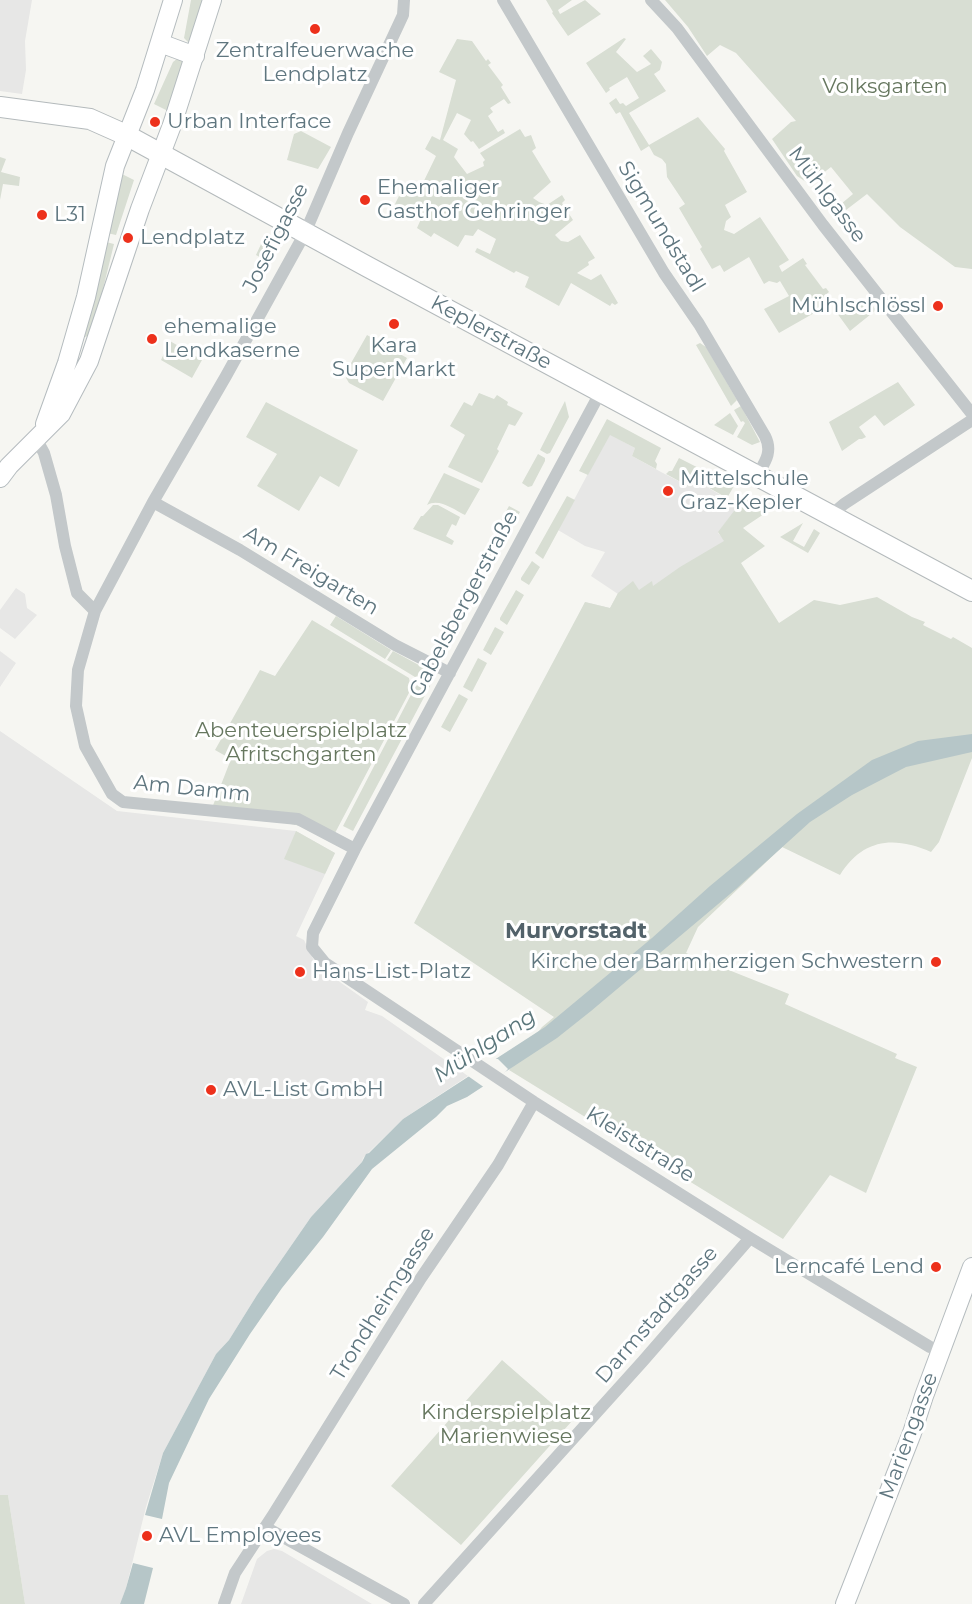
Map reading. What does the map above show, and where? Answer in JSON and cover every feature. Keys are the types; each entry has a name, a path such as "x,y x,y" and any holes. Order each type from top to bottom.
{"main road":[{"path":"39,435 67,363 86,297 115,166 145,90 173,0"},
{"path":"0,478 61,414 89,361 195,56 212,0"},
{"path":"160,43 195,56"},
{"name":"Keplerstraße","path":"0,107 90,119 126,135 972,591"},
{"path":"72,342 93,349"},
{"name":"Mariengasse","path":"845,1604 909,1443 940,1350 972,1267"}],"street":[{"name":"Josefigasse","path":"95,611 153,502 305,233 403,15 404,0"},
{"name":"Sigmundstadl","path":"503,0 664,273 699,324 769,445 769,453 757,476"},
{"name":"Mühlgasse","path":"651,0 677,28 823,225 972,414"},
{"name":"Gabelsbergerstraße","path":"325,963 312,947 313,933 355,849 601,391"},
{"path":"831,515 844,504 972,420"},
{"path":"39,435 56,495 64,546 77,592 95,611"},
{"name":"Am Freigarten","path":"153,502 240,550 395,645 450,673"},
{"name":"Am Damm","path":"95,611 78,670 76,706 85,746 112,794 123,802 298,819 355,849"},
{"name":"Kleiststraße","path":"325,963 534,1102 750,1238 930,1347 940,1350"},
{"name":"Trondheimgasse","path":"224,1604 235,1573 421,1278 498,1165 534,1102"},
{"name":"Darmstadtgasse","path":"424,1604 636,1370 750,1238"},
{"path":"265,1527 404,1604"}],"shaded area":[{"path":"0,0 32,0 25,41 26,70 22,94 0,91"},
{"path":"609,434 635,448 632,456 690,487 695,480 739,506 718,533 725,540 657,702 585,602 610,608 618,594 591,576 605,552 585,546 558,530"},
{"path":"16,588 25,594 27,608 37,615 15,639 0,628 0,610"},
{"path":"0,651 16,663 0,687"},
{"path":"0,731 117,811 296,831 335,853 296,936 304,940 316,965 368,1002 365,1010 382,1016 468,1076 403,1119 363,1158 362,1162 311,1217 229,1340 216,1354 163,1453 120,1604 25,1604 8,1495 0,1495"},
{"name":"Mühlgang","path":"972,734 972,752 906,767 852,795 810,822 736,889 557,1038 467,1097 447,1106 372,1169 323,1237 282,1288 209,1399 169,1483 162,1519 145,1515 163,1453 216,1354 229,1340 311,1217 362,1162 366,1154 403,1119 545,1027 797,814 872,760 918,741"},
{"path":"274,1549 282,1551 372,1604 241,1604 257,1559 267,1551"},
{"path":"133,1563 153,1568 144,1604 120,1604 126,1588"}],"green space":[{"path":"191,0 206,0 193,42 189,43 184,38"},
{"path":"546,0 572,0 558,10 560,14 585,0 601,14 568,36"},
{"name":"Volksgarten","path":"665,0 972,0 972,269 955,267 900,227 867,194 846,210 841,204 853,194 831,167 809,184 797,176 772,139 791,122 796,121 736,53 720,45 707,56 688,27"},
{"path":"624,38 626,39 616,52 637,72 651,64 643,56 651,49 662,62 660,70 654,74 666,91 629,113 649,145 698,117 725,149 724,151 747,192 725,205 731,217 726,221 724,230 734,234 760,217 789,260 779,266 782,272 803,258 807,264 805,265 823,289 826,288 829,292 824,296 830,304 779,333 764,309 789,296 780,281 777,283 769,281 764,284 749,257 724,272 720,265 712,269 679,208 685,204 667,177 666,164 654,155 649,146 641,151 620,112 616,114 609,103 616,98 620,104 623,103 626,106 639,98 627,77 609,88 610,90 606,93 586,63"},
{"path":"457,39 472,41 486,61 488,59 491,63 488,65 503,85 501,87 511,103 508,104 504,99 490,108 493,112 488,116 498,132 503,129 505,133 479,149 464,134 471,120 457,113 443,140 458,149 454,157 467,174 484,166 485,160 480,153 520,129 525,137 531,135 536,148 532,151 551,182 533,198 547,205 562,195 565,200 562,203 573,220 555,235 561,241 568,242 580,235 595,258 577,273 591,280 601,274 618,303 615,305 612,303 610,306 571,283 559,306 525,287 529,277 516,271 514,273 475,252 477,248 490,254 496,239 478,229 473,236 465,235 458,247 434,233 431,237 417,228 421,219 409,213 404,221 390,214 406,182 420,189 436,156 425,149 432,136 440,140 456,80 439,72"},
{"path":"178,58 185,63 168,111 154,104 173,62"},
{"path":"301,131 331,147 318,169 287,160 294,134"},
{"path":"0,157 6,159 1,172 20,177 19,186 3,184 0,200"},
{"path":"122,174 134,180 116,235 107,233"},
{"path":"106,242 114,244 92,334 85,337 83,335"},
{"path":"262,242 276,249 269,262 256,255"},
{"path":"867,298 876,310 850,331 834,309 843,301 851,311"},
{"path":"367,335 407,358 383,401 349,383 346,378 346,372"},
{"path":"170,341 202,360 192,378 161,360"},
{"path":"700,343 706,347 737,400 731,406 696,345"},
{"path":"898,382 915,405 884,426 875,415 859,427 866,437 842,451 829,422"},
{"path":"479,393 494,399 497,395 508,402 507,405 523,413 515,426 509,424 497,449 499,451 482,483 448,467 465,435 450,426 464,402 472,406"},
{"path":"565,401 569,417 550,453 547,454 540,450"},
{"path":"266,402 358,450 339,487 320,476 299,511 257,486 277,454 246,437"},
{"path":"741,406 760,442 752,445 737,437 745,423 741,422 734,410"},
{"path":"730,413 738,426 733,435 714,425"},
{"path":"607,419 661,448 655,461 656,469 632,456 635,448 610,435 588,475 579,471"},
{"path":"538,454 545,458 545,461 532,486 528,487 522,483"},
{"path":"679,458 734,486 727,498 695,480 690,487 666,474 672,471"},
{"path":"444,473 480,489 465,515 441,504 427,505"},
{"path":"747,494 773,508 743,528 765,546 741,563 779,623 814,600 840,605 877,597 925,622 923,625 951,639 953,637 972,648 972,758 939,842 931,852 892,842 869,847 849,863 840,875 782,847 698,927 686,953 789,994 785,1004 897,1054 895,1058 917,1067 866,1193 830,1175 783,1239 509,1070 542,1027 554,1017 414,923 585,602 610,608 618,593 633,581 639,590 652,581 653,586 724,541 718,532"},
{"path":"567,496 575,500 543,559 535,553"},
{"path":"433,505 438,505 460,517 456,526 452,524 446,536 454,541 452,545 413,529 421,516"},
{"path":"509,506 520,512 506,536 496,530"},
{"path":"803,523 793,541 804,547 814,529 820,533 808,553 780,537"},
{"path":"491,541 500,546 490,566 480,560"},
{"path":"532,561 540,567 529,585 521,578"},
{"path":"516,590 524,595 507,625 500,618"},
{"path":"336,616 391,650 385,659 330,625"},
{"name":"Abenteuerspielplatz Afritschgarten","path":"312,620 409,678 411,689 335,833 212,808 231,759 215,750 260,670 275,676"},
{"path":"495,627 504,632 491,655 483,650"},
{"path":"393,651 428,670 423,675 415,677 387,660"},
{"path":"478,658 487,663 472,692 463,687"},
{"path":"421,682 430,686 353,831 343,826 415,687"},
{"path":"459,694 468,699 450,732 441,727"},
{"path":"296,831 335,853 325,874 284,859"},
{"name":"Kinderspielplatz Marienwiese","path":"502,1360 572,1421 461,1545 391,1486"},
{"path":"0,1495 8,1495 25,1604 0,1604"}],"pier":[{"path":"491,1059 498,1059 508,1069 485,1088 468,1076"}],"place":[{"name":"Zentralfeuerwache Lendplatz","path":"315,29"},
{"name":"Urban Interface","path":"155,122"},
{"name":"Ehemaliger Gasthof Gehringer","path":"365,200"},
{"name":"L31","path":"42,215"},
{"name":"Lendplatz","path":"128,238"},
{"name":"Mühlschlössl","path":"938,306"},
{"name":"Kara SuperMarkt","path":"394,324"},
{"name":"ehemalige Lendkaserne","path":"152,339"},
{"name":"Mittelschule Graz-Kepler","path":"668,491"},
{"name":"Kirche der Barmherzigen Schwestern","path":"936,962"},
{"name":"Hans-List-Platz","path":"300,972"},
{"name":"AVL-List GmbH","path":"211,1090"},
{"name":"Lerncafé Lend","path":"936,1267"},
{"name":"AVL Employees","path":"147,1536"}],"district":[{"name":"Murvorstadt","path":"576,932"}]}
